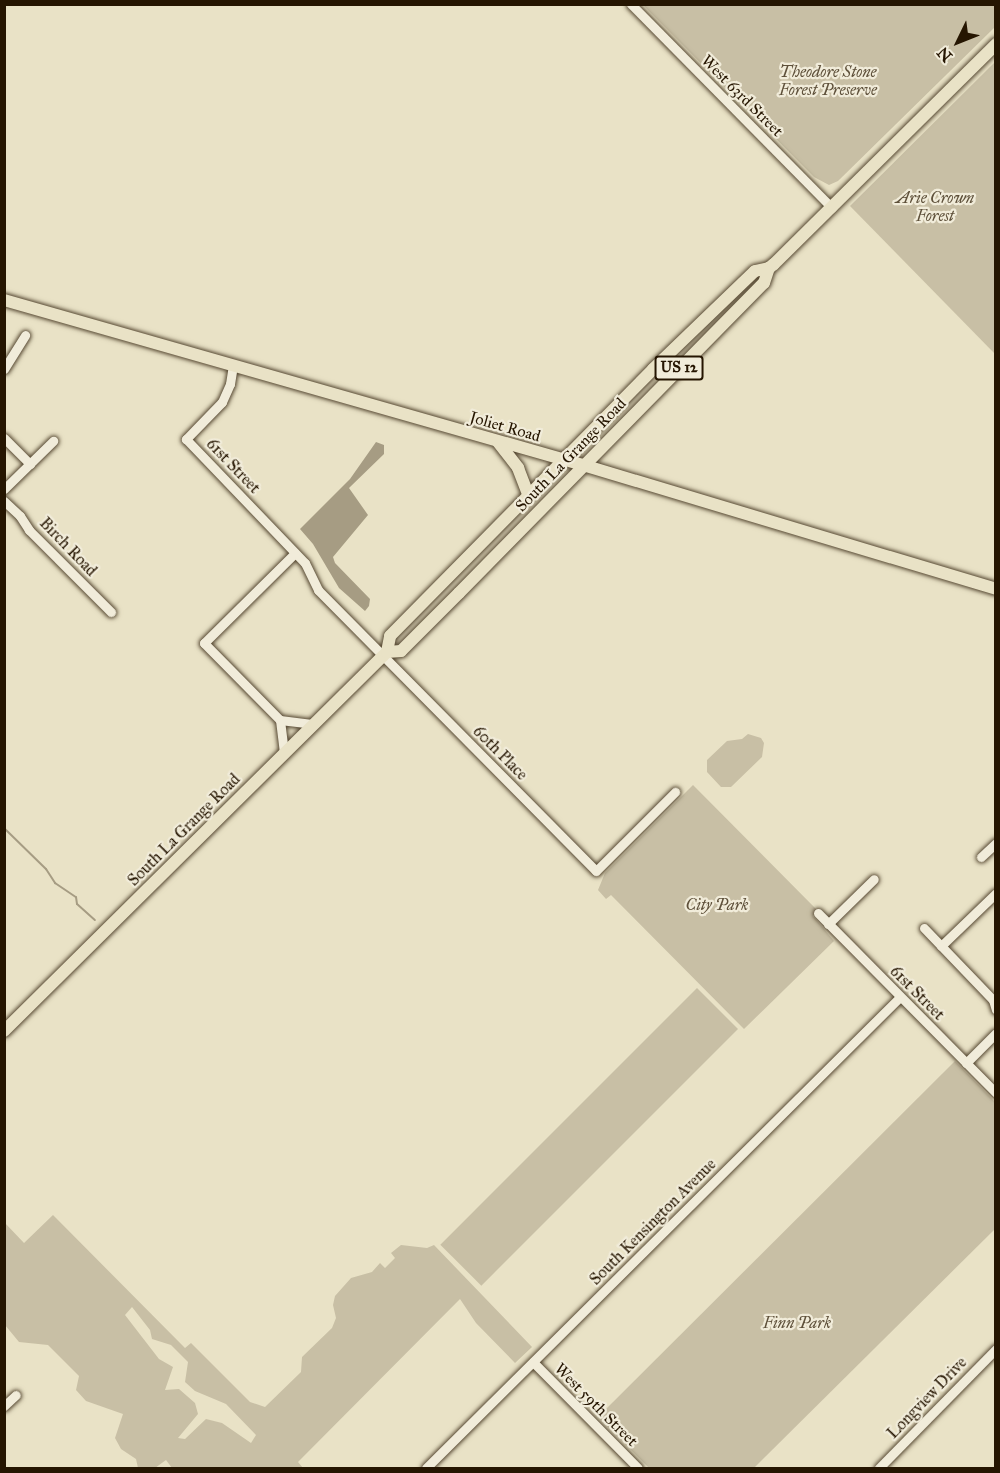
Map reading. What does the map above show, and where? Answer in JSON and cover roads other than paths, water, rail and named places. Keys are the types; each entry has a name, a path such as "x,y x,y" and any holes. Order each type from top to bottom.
{"main road":[{"name":"South La Grange Road","path":"385,654 401,651 764,283 769,268 996,45"},
{"name":"South La Grange Road","path":"4,1031 385,654 390,636 528,494 755,271 769,268"},
{"name":"Joliet Road","path":"4,300 583,465 996,589"},
{"path":"498,442 518,468 528,494"}],"street":[{"name":"West 63rd Street","path":"631,4 832,208"},
{"path":"4,369 25,335"},
{"name":"61st Street","path":"233,365 230,384 222,402 186,439 295,553 314,577 318,590 385,654"},
{"path":"4,438 30,464"},
{"path":"4,489 53,441"},
{"name":"Birch Road","path":"4,501 29,530 111,612"},
{"path":"284,753 280,720 204,643 295,553"},
{"name":"60th Place","path":"385,654 596,871 675,792"},
{"path":"280,720 314,724"},
{"path":"981,857 996,843"},
{"path":"828,924 874,879"},
{"path":"942,946 996,893"},
{"name":"61st Street","path":"818,913 996,1093"},
{"path":"924,928 995,1002"},
{"name":"South Kensington Avenue","path":"426,1468 900,997"},
{"path":"966,1063 996,1033"},
{"name":"Longview Drive","path":"879,1468 996,1349"},
{"name":"West 59th Street","path":"533,1362 638,1468"},
{"path":"4,1406 16,1395"}],"waterway":[{"path":"4,828 46,869 55,883 76,897 77,904 95,920"}],"park label":[{"name":"Theodore Stone Forest Preserve","path":"828,81"},
{"name":"Arie Crown Forest","path":"935,207"},
{"name":"City Park","path":"717,905"},
{"name":"Finn Park","path":"797,1323"}]}
